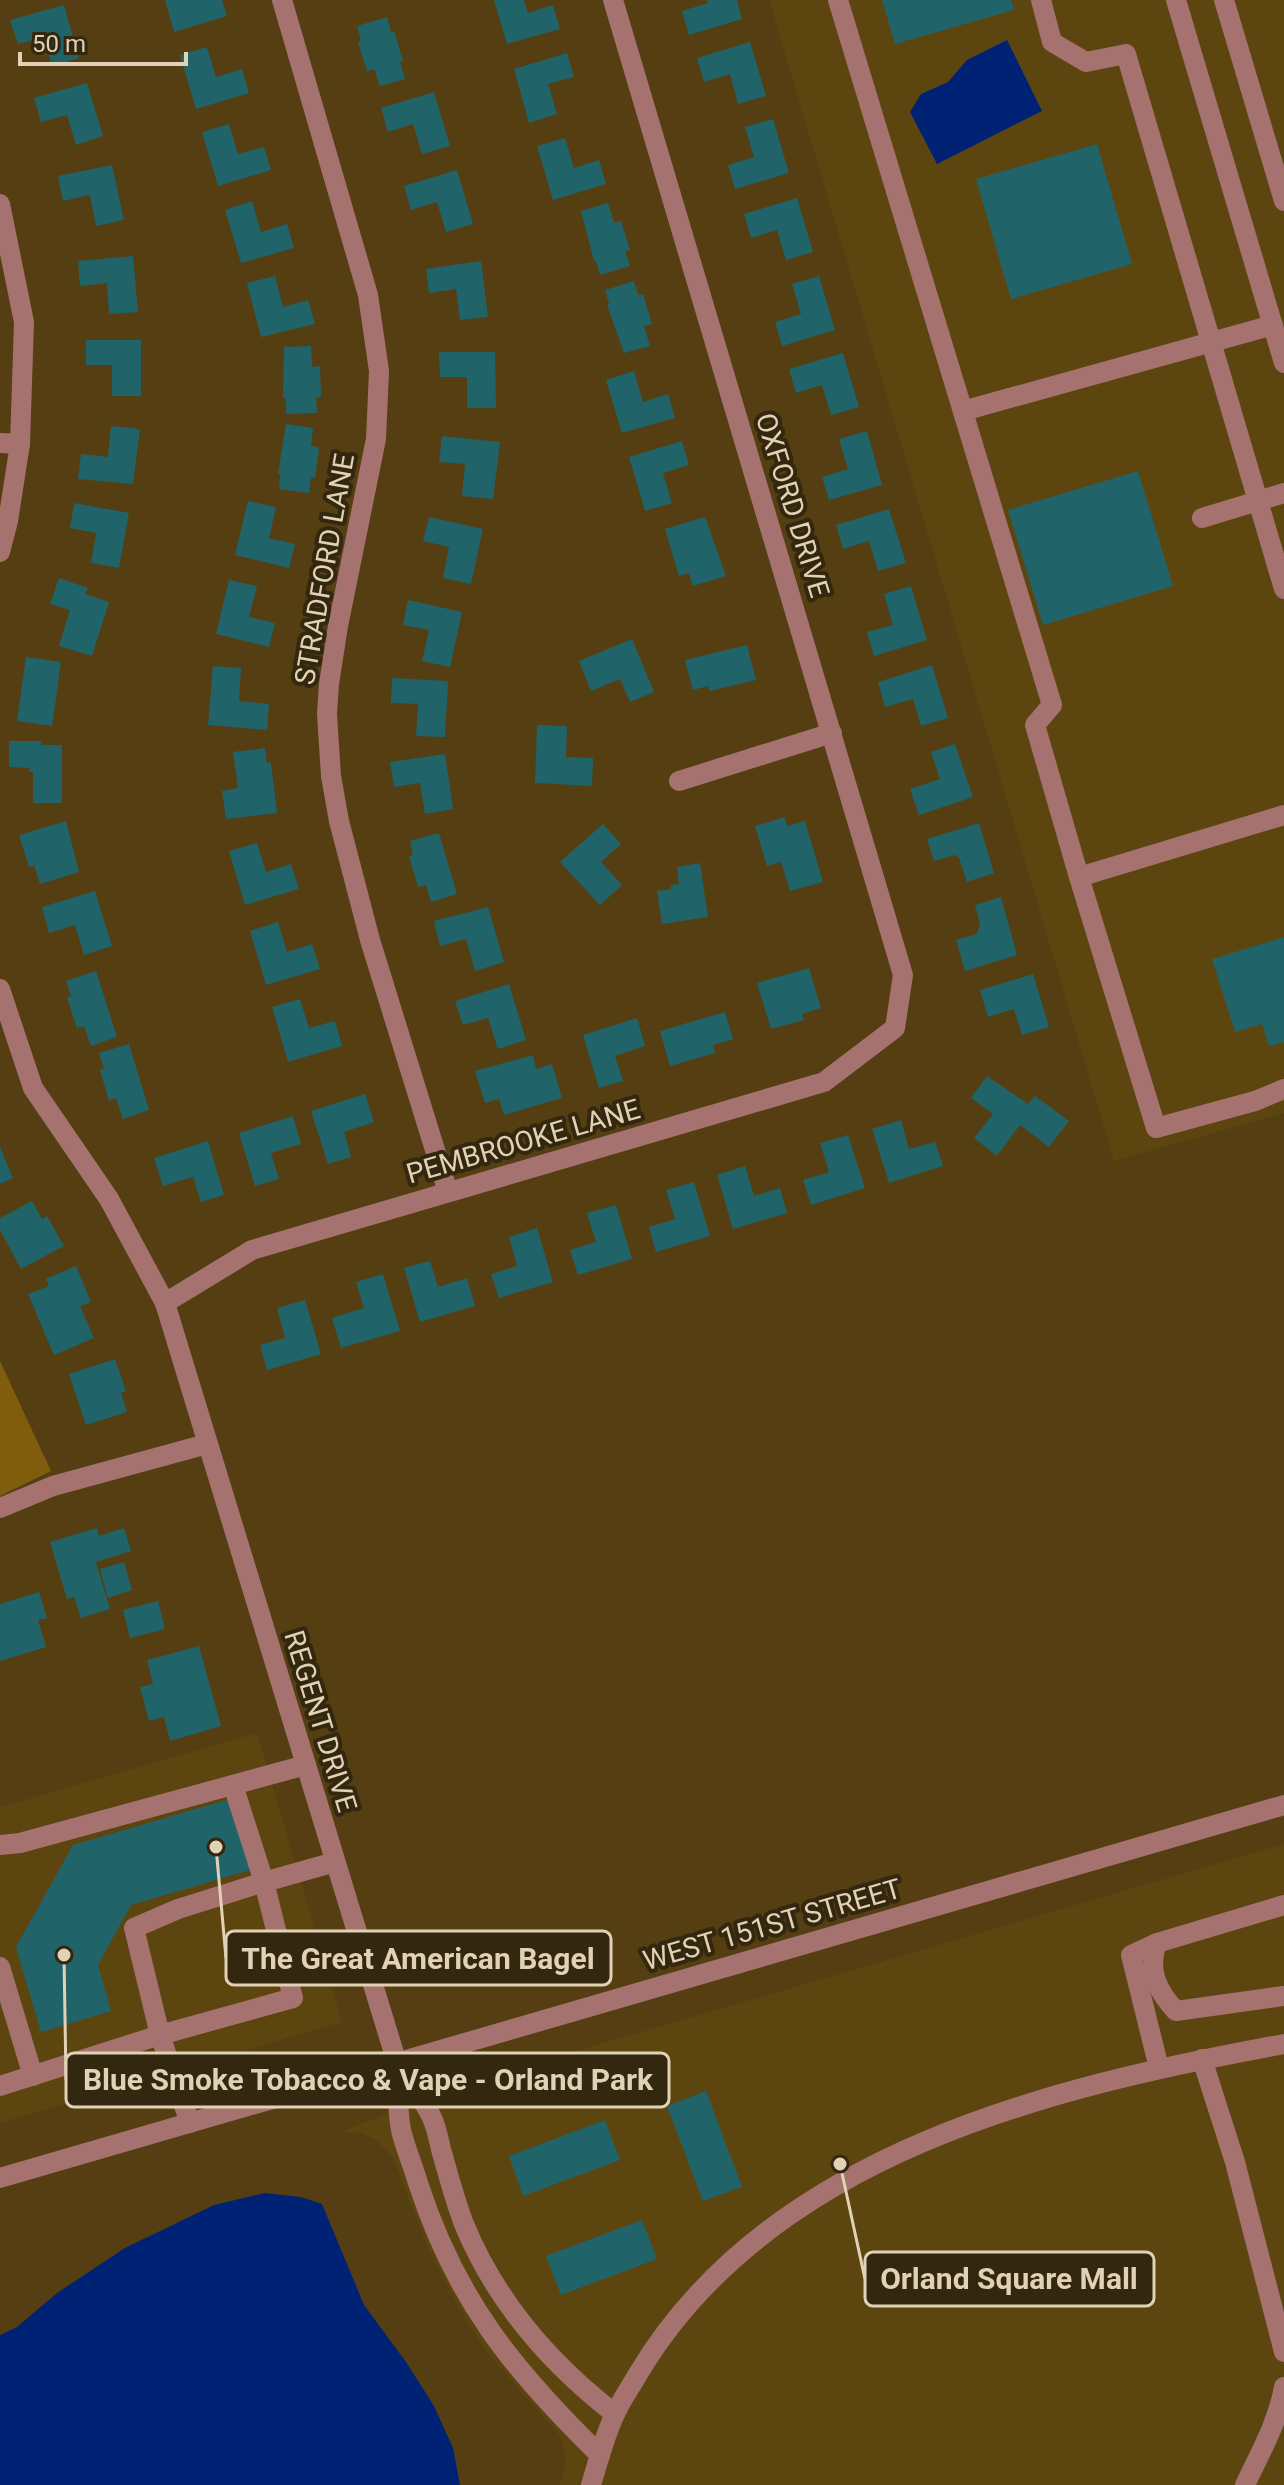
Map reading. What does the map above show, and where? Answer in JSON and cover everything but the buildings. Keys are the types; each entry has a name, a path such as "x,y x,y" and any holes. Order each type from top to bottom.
{"street":[{"name":"STRADFORD LANE","path":"282,0 368,295 379,371 376,439 329,684 327,714 331,776 339,821 370,940 448,1192"},
{"name":"OXFORD DRIVE","path":"613,0 903,975 895,1028"},
{"path":"838,0 1052,705 1035,725 1156,1128 1255,1101 1284,1089"},
{"path":"1041,0 1052,42 1086,62 1126,54 1284,589"},
{"path":"1176,0 1284,363"},
{"path":"1224,0 1284,201"},
{"path":"0,204 24,322 0,552"},
{"path":"963,411 1273,325"},
{"path":"1202,518 1284,493"},
{"path":"679,781 832,733"},
{"path":"1079,877 1284,815"},
{"name":"REGENT DRIVE","path":"0,989 33,1088 109,1199 165,1303 397,2063 401,2129 438,2239 453,2274 494,2339 569,2426 600,2455"},
{"name":"PEMBROOKE LANE","path":"165,1303 252,1250 824,1082 895,1028"},
{"path":"0,1508 53,1486 207,1444"},
{"path":"0,1845 49,1836 306,1765"},
{"path":"0,2086 160,2035 293,1998 264,1882 233,1785"},
{"name":"WEST 151ST STREET","path":"0,2178 1284,1805"},
{"path":"190,2123 160,2035 134,1928 178,1909 335,1862"},
{"path":"1159,2068 1131,1955 1157,1943 1284,1905"},
{"path":"1157,1943 1150,1960 1162,1996 1176,2011 1284,1996"},
{"path":"0,1967 33,2076"},
{"path":"591,2485 615,2414 659,2340 692,2297 732,2259 809,2202 876,2165 970,2124 1054,2096 1159,2068 1284,2044"},
{"path":"1202,2059 1235,2162 1284,2352"},
{"path":"397,2063 433,2118 464,2222 499,2292 525,2330 549,2356 582,2389 615,2414"},
{"path":"1245,2485 1268,2438 1281,2405 1284,2387"}],"shaded area":[{"path":"769,0 1284,0 1284,1113 1114,1161"},
{"path":"1007,40 1042,111 937,164 910,112 921,94 948,82 967,60"},
{"path":"0,1361 51,1471 0,1496"},
{"path":"257,1733 342,2022 0,2123 0,1807"},
{"path":"1284,1844 1284,2485 560,2485 565,2464 560,2436 487,2352 468,2324 428,2248 392,2156 376,2140 360,2133 339,2132 476,2080"},
{"path":"265,2193 301,2197 322,2204 364,2305 434,2406 453,2448 460,2485 0,2485 0,2335 17,2327 57,2293 125,2248 214,2205"}],"place":[{"name":"The Great American Bagel","path":"216,1847"},
{"name":"Blue Smoke Tobacco & Vape - Orland Park","path":"64,1955"},
{"name":"Orland Square Mall","path":"840,2164"}]}
